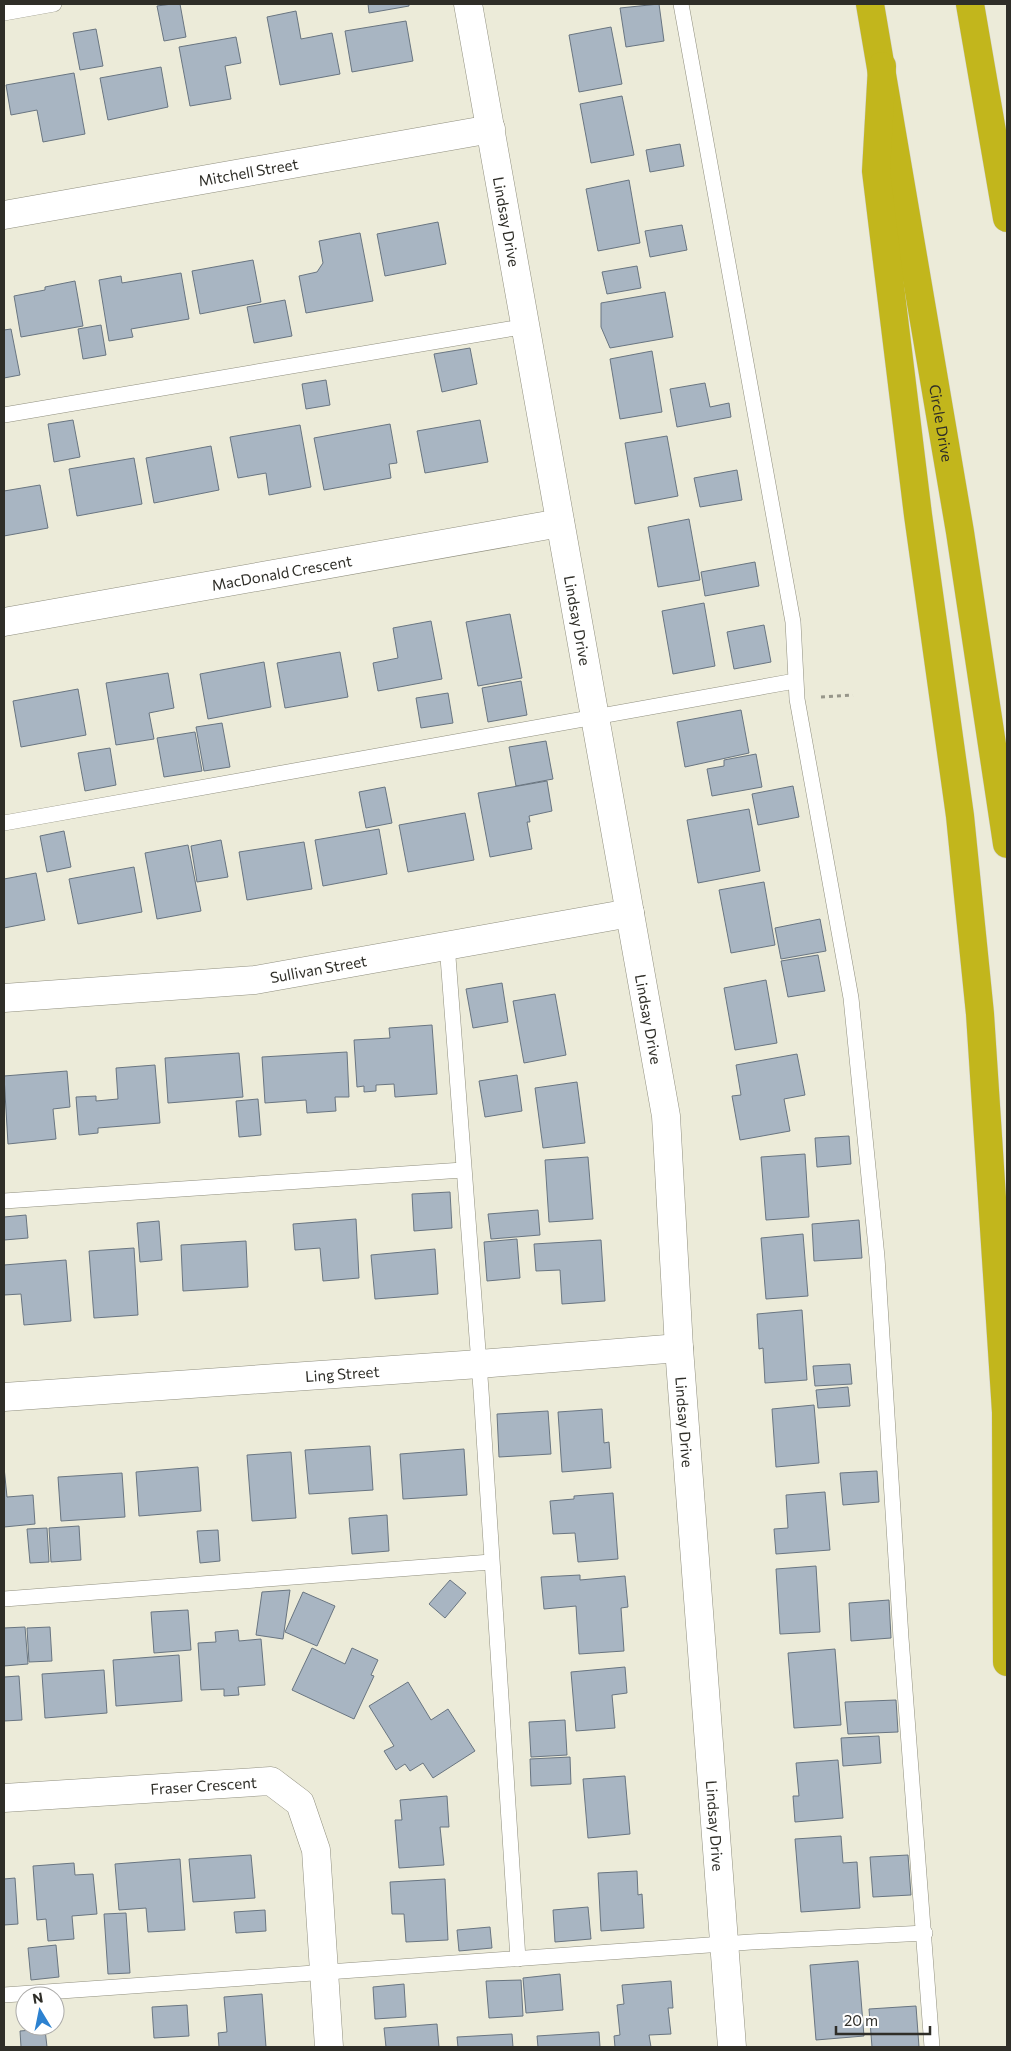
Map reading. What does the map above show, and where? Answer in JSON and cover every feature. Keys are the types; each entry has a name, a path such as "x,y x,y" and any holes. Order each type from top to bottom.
{"highway":[{"name":"Circle Drive","path":"870,4 960,532 1007,844"},
{"path":"970,4 1007,218"},
{"path":"882,66 876,171 918,515 960,816 980,1014 1006,1412 1007,1662"}],"street":[{"name":"Lindsay Drive","path":"468,4 527,326 560,523 666,1116 679,1348 732,2047"},
{"name":"Mitchell Street","path":"4,215 491,129"},
{"name":"MacDonald Crescent","path":"4,622 560,523"},
{"name":"Sullivan Street","path":"4,998 255,980 447,944 630,913"},
{"name":"Ling Street","path":"4,1396 479,1364 679,1348"},
{"name":"Fraser Crescent","path":"4,1798 271,1781 300,1803 316,1850 328,2047"}],"lane":[{"path":"4,13 54,4"},
{"path":"682,4 793,622 797,699 852,1007 877,1257 901,1638 925,1933 932,2047"},
{"path":"4,415 527,326"},
{"path":"4,823 795,681"},
{"path":"447,944 479,1364 518,1960"},
{"path":"4,1201 463,1170"},
{"path":"4,1599 491,1562"},
{"path":"4,1995 324,1974 725,1944 925,1933"}],"path":[{"path":"797,699 853,695"}],"building":[{"path":"180,4 186,37 164,41 157,6"},
{"path":"368,4 409,4 409,6 369,13"},
{"path":"659,4 664,41 626,47 620,8"},
{"path":"296,11 301,39 332,33 340,74 280,85 267,17"},
{"path":"406,21 413,61 352,72 345,31"},
{"path":"611,27 622,84 579,92 569,35"},
{"path":"96,29 103,66 80,70 73,33"},
{"path":"236,37 241,63 225,66 231,99 190,106 179,47"},
{"path":"161,67 168,107 108,120 100,78"},
{"path":"74,73 85,134 43,142 37,110 11,115 6,85"},
{"path":"622,96 634,155 591,163 580,104"},
{"path":"680,144 684,166 650,172 646,150"},
{"path":"629,180 640,243 598,251 586,189"},
{"path":"438,222 446,264 385,276 377,234"},
{"path":"682,225 687,250 650,257 645,231"},
{"path":"360,233 373,301 306,313 299,276 317,272 323,263 319,241"},
{"path":"253,260 261,302 200,314 192,271"},
{"path":"637,266 641,288 607,294 602,272"},
{"path":"181,273 189,319 131,329 133,337 109,341 99,280 121,276 122,283"},
{"path":"75,281 83,326 21,337 14,296 45,290 45,287"},
{"path":"665,292 673,337 610,348 601,327 601,303"},
{"path":"285,300 292,336 254,343 247,307"},
{"path":"101,325 106,355 83,359 78,329"},
{"path":"11,329 20,375 4,378 4,330"},
{"path":"470,348 477,384 442,392 434,354"},
{"path":"652,351 662,412 620,419 610,359"},
{"path":"326,380 330,405 306,409 302,384"},
{"path":"705,383 710,407 729,403 731,417 677,427 670,389"},
{"path":"73,420 80,457 54,462 48,424"},
{"path":"480,420 488,462 425,473 417,431"},
{"path":"390,424 397,463 389,464 391,478 324,490 314,438"},
{"path":"300,425 311,487 269,495 266,473 238,478 230,437"},
{"path":"667,436 678,496 635,504 625,443"},
{"path":"211,446 219,490 154,503 146,458"},
{"path":"134,458 142,504 77,516 69,469"},
{"path":"737,470 742,500 700,507 694,478"},
{"path":"40,485 48,528 4,536 4,491"},
{"path":"689,519 700,580 658,587 648,527"},
{"path":"755,562 759,586 705,596 701,572"},
{"path":"704,603 715,666 673,674 662,611"},
{"path":"510,614 522,678 478,686 466,622"},
{"path":"431,621 442,679 378,691 373,663 398,658 393,628"},
{"path":"764,625 771,662 734,669 727,632"},
{"path":"340,652 348,697 285,708 277,663"},
{"path":"264,662 271,707 208,719 200,674"},
{"path":"168,673 174,708 149,713 154,739 116,745 106,683"},
{"path":"521,681 527,715 488,722 482,688"},
{"path":"78,689 86,735 21,747 13,701"},
{"path":"448,693 453,723 421,728 416,698"},
{"path":"741,710 749,753 685,767 677,722"},
{"path":"222,723 230,767 204,771 196,727"},
{"path":"195,732 202,771 164,777 157,738"},
{"path":"546,741 553,779 516,786 509,747"},
{"path":"110,748 116,785 85,791 78,753"},
{"path":"756,754 762,787 712,796 707,769 724,766 724,760"},
{"path":"547,781 552,811 529,816 530,822 527,822 532,849 490,857 478,793"},
{"path":"793,786 799,817 758,825 752,794"},
{"path":"385,787 392,823 366,828 359,792"},
{"path":"749,809 760,871 698,883 687,820"},
{"path":"465,813 474,860 408,872 399,825"},
{"path":"379,829 387,874 323,886 315,840"},
{"path":"64,831 71,867 47,872 40,836"},
{"path":"221,840 228,877 197,882 191,846"},
{"path":"304,842 312,889 247,900 239,852"},
{"path":"188,845 201,911 157,919 145,853"},
{"path":"134,867 142,912 78,924 69,879"},
{"path":"36,873 45,920 4,928 4,879"},
{"path":"764,882 775,945 731,953 719,890"},
{"path":"820,919 826,951 781,959 775,928"},
{"path":"818,955 825,991 788,997 781,961"},
{"path":"766,980 777,1043 735,1050 724,988"},
{"path":"502,983 508,1022 473,1028 466,989"},
{"path":"555,994 566,1055 524,1063 513,1001"},
{"path":"432,1025 437,1094 395,1097 394,1084 376,1085 376,1091 364,1092 364,1086 357,1087 354,1040 390,1038 389,1028"},
{"path":"347,1052 349,1097 335,1097 336,1111 307,1113 306,1100 265,1103 262,1057"},
{"path":"239,1053 243,1097 168,1103 165,1058"},
{"path":"797,1054 805,1095 784,1099 790,1131 740,1140 732,1096 741,1095 736,1065"},
{"path":"155,1065 160,1123 98,1128 98,1133 79,1135 76,1097 96,1096 96,1101 118,1099 116,1068"},
{"path":"67,1071 70,1107 53,1109 56,1139 8,1144 4,1076"},
{"path":"517,1075 522,1111 485,1117 479,1081"},
{"path":"577,1082 585,1143 543,1148 535,1088"},
{"path":"258,1099 261,1135 239,1137 236,1101"},
{"path":"849,1136 851,1164 817,1167 815,1138"},
{"path":"805,1154 809,1217 766,1220 761,1157"},
{"path":"588,1157 593,1219 549,1222 545,1160"},
{"path":"450,1192 452,1228 414,1231 412,1194"},
{"path":"538,1210 540,1235 491,1239 488,1214"},
{"path":"26,1215 28,1238 4,1240 4,1217"},
{"path":"356,1219 359,1278 323,1281 320,1248 295,1250 293,1224"},
{"path":"859,1220 862,1258 814,1261 812,1224"},
{"path":"159,1221 162,1260 140,1262 137,1223"},
{"path":"803,1234 808,1296 766,1299 761,1238"},
{"path":"517,1239 520,1278 487,1281 484,1242"},
{"path":"601,1240 605,1301 562,1304 560,1270 536,1271 534,1244"},
{"path":"246,1241 248,1287 183,1291 181,1245"},
{"path":"134,1248 138,1315 94,1318 89,1251"},
{"path":"435,1249 438,1294 375,1299 371,1255"},
{"path":"66,1260 71,1321 24,1325 21,1294 4,1295 4,1265"},
{"path":"802,1310 807,1380 765,1383 763,1348 759,1349 757,1314"},
{"path":"850,1364 852,1384 815,1386 813,1366"},
{"path":"848,1387 850,1406 818,1408 816,1390"},
{"path":"814,1405 819,1463 776,1467 772,1409"},
{"path":"602,1409 604,1443 609,1442 611,1468 562,1472 558,1412"},
{"path":"548,1411 551,1454 499,1457 497,1414"},
{"path":"370,1446 373,1490 309,1494 305,1450"},
{"path":"464,1449 467,1495 403,1499 400,1454"},
{"path":"291,1452 296,1518 252,1521 247,1455"},
{"path":"4,1467 7,1497 33,1495 35,1524 4,1527"},
{"path":"198,1467 201,1511 139,1516 136,1472"},
{"path":"877,1471 879,1502 843,1505 840,1473"},
{"path":"122,1473 125,1517 61,1521 58,1477"},
{"path":"825,1492 830,1550 776,1554 774,1529 788,1528 786,1495"},
{"path":"613,1493 618,1559 578,1562 575,1533 553,1534 550,1501 574,1499 574,1496"},
{"path":"387,1515 389,1551 352,1554 349,1518"},
{"path":"79,1526 81,1560 51,1562 49,1528"},
{"path":"47,1528 49,1562 30,1563 27,1529"},
{"path":"218,1530 220,1561 200,1563 197,1531"},
{"path":"816,1566 820,1632 780,1634 776,1569"},
{"path":"580,1575 580,1580 625,1576 628,1607 621,1608 624,1651 579,1654 576,1606 544,1609 541,1577"},
{"path":"450,1580 466,1593 445,1618 429,1604"},
{"path":"290,1590 283,1639 256,1635 262,1592"},
{"path":"303,1592 335,1606 317,1646 285,1632"},
{"path":"889,1600 891,1638 851,1641 849,1603"},
{"path":"188,1610 191,1650 154,1653 151,1612"},
{"path":"25,1627 28,1664 4,1666 4,1628"},
{"path":"50,1627 52,1661 29,1662 27,1628"},
{"path":"238,1630 239,1641 261,1639 265,1685 238,1687 239,1695 224,1696 224,1689 201,1690 198,1643 216,1642 215,1632"},
{"path":"312,1648 345,1664 352,1648 378,1660 371,1675 374,1676 354,1719 292,1690"},
{"path":"835,1649 841,1725 794,1728 788,1653"},
{"path":"179,1655 182,1701 116,1706 113,1660"},
{"path":"625,1667 627,1693 612,1695 615,1728 576,1731 571,1672"},
{"path":"104,1670 107,1713 45,1718 42,1674"},
{"path":"19,1676 22,1720 4,1721 4,1677"},
{"path":"408,1682 431,1720 448,1709 475,1751 433,1778 423,1763 410,1771 405,1764 396,1770 384,1751 394,1746 369,1706"},
{"path":"896,1700 898,1732 848,1734 845,1702"},
{"path":"565,1720 567,1755 531,1757 529,1722"},
{"path":"879,1736 881,1763 843,1766 841,1738"},
{"path":"570,1757 571,1784 531,1786 530,1759"},
{"path":"838,1760 843,1818 795,1822 793,1796 799,1796 796,1763"},
{"path":"625,1776 630,1834 588,1838 583,1779"},
{"path":"447,1796 449,1827 440,1827 444,1865 399,1868 395,1820 402,1820 400,1800"},
{"path":"841,1836 843,1863 857,1862 860,1908 801,1912 795,1839"},
{"path":"251,1855 255,1898 193,1902 189,1859"},
{"path":"908,1855 911,1895 873,1897 870,1857"},
{"path":"180,1859 185,1930 148,1932 146,1908 119,1910 115,1864"},
{"path":"74,1863 75,1875 93,1874 97,1914 72,1916 74,1939 48,1941 46,1919 37,1920 33,1866"},
{"path":"637,1871 638,1895 642,1894 644,1928 601,1931 598,1873"},
{"path":"15,1878 18,1924 4,1925 4,1879"},
{"path":"445,1879 448,1940 406,1942 404,1914 392,1914 390,1882"},
{"path":"588,1907 591,1939 555,1942 553,1910"},
{"path":"265,1910 266,1931 236,1933 234,1912"},
{"path":"126,1913 130,1973 108,1974 104,1914"},
{"path":"490,1927 492,1948 459,1951 457,1930"},
{"path":"56,1945 59,1977 31,1980 28,1948"},
{"path":"858,1961 864,2036 816,2040 810,1965"},
{"path":"560,1974 563,2010 526,2013 523,1978"},
{"path":"521,1980 523,2016 489,2018 486,1981"},
{"path":"671,1981 673,2008 668,2008 671,2034 649,2035 651,2047 615,2047 614,2036 620,2035 617,2005 624,2004 622,1985"},
{"path":"404,1984 406,2017 375,2019 373,1987"},
{"path":"262,1994 266,2047 219,2047 218,2033 227,2032 224,1997"},
{"path":"187,2005 189,2036 154,2038 152,2007"},
{"path":"916,2006 919,2047 872,2047 869,2009"},
{"path":"437,2024 439,2047 386,2047 384,2028"},
{"path":"599,2032 600,2047 538,2047 537,2036"},
{"path":"512,2034 513,2047 458,2047 457,2037"},
{"path":"20,2036 46,2036 47,2047 21,2047"}]}
